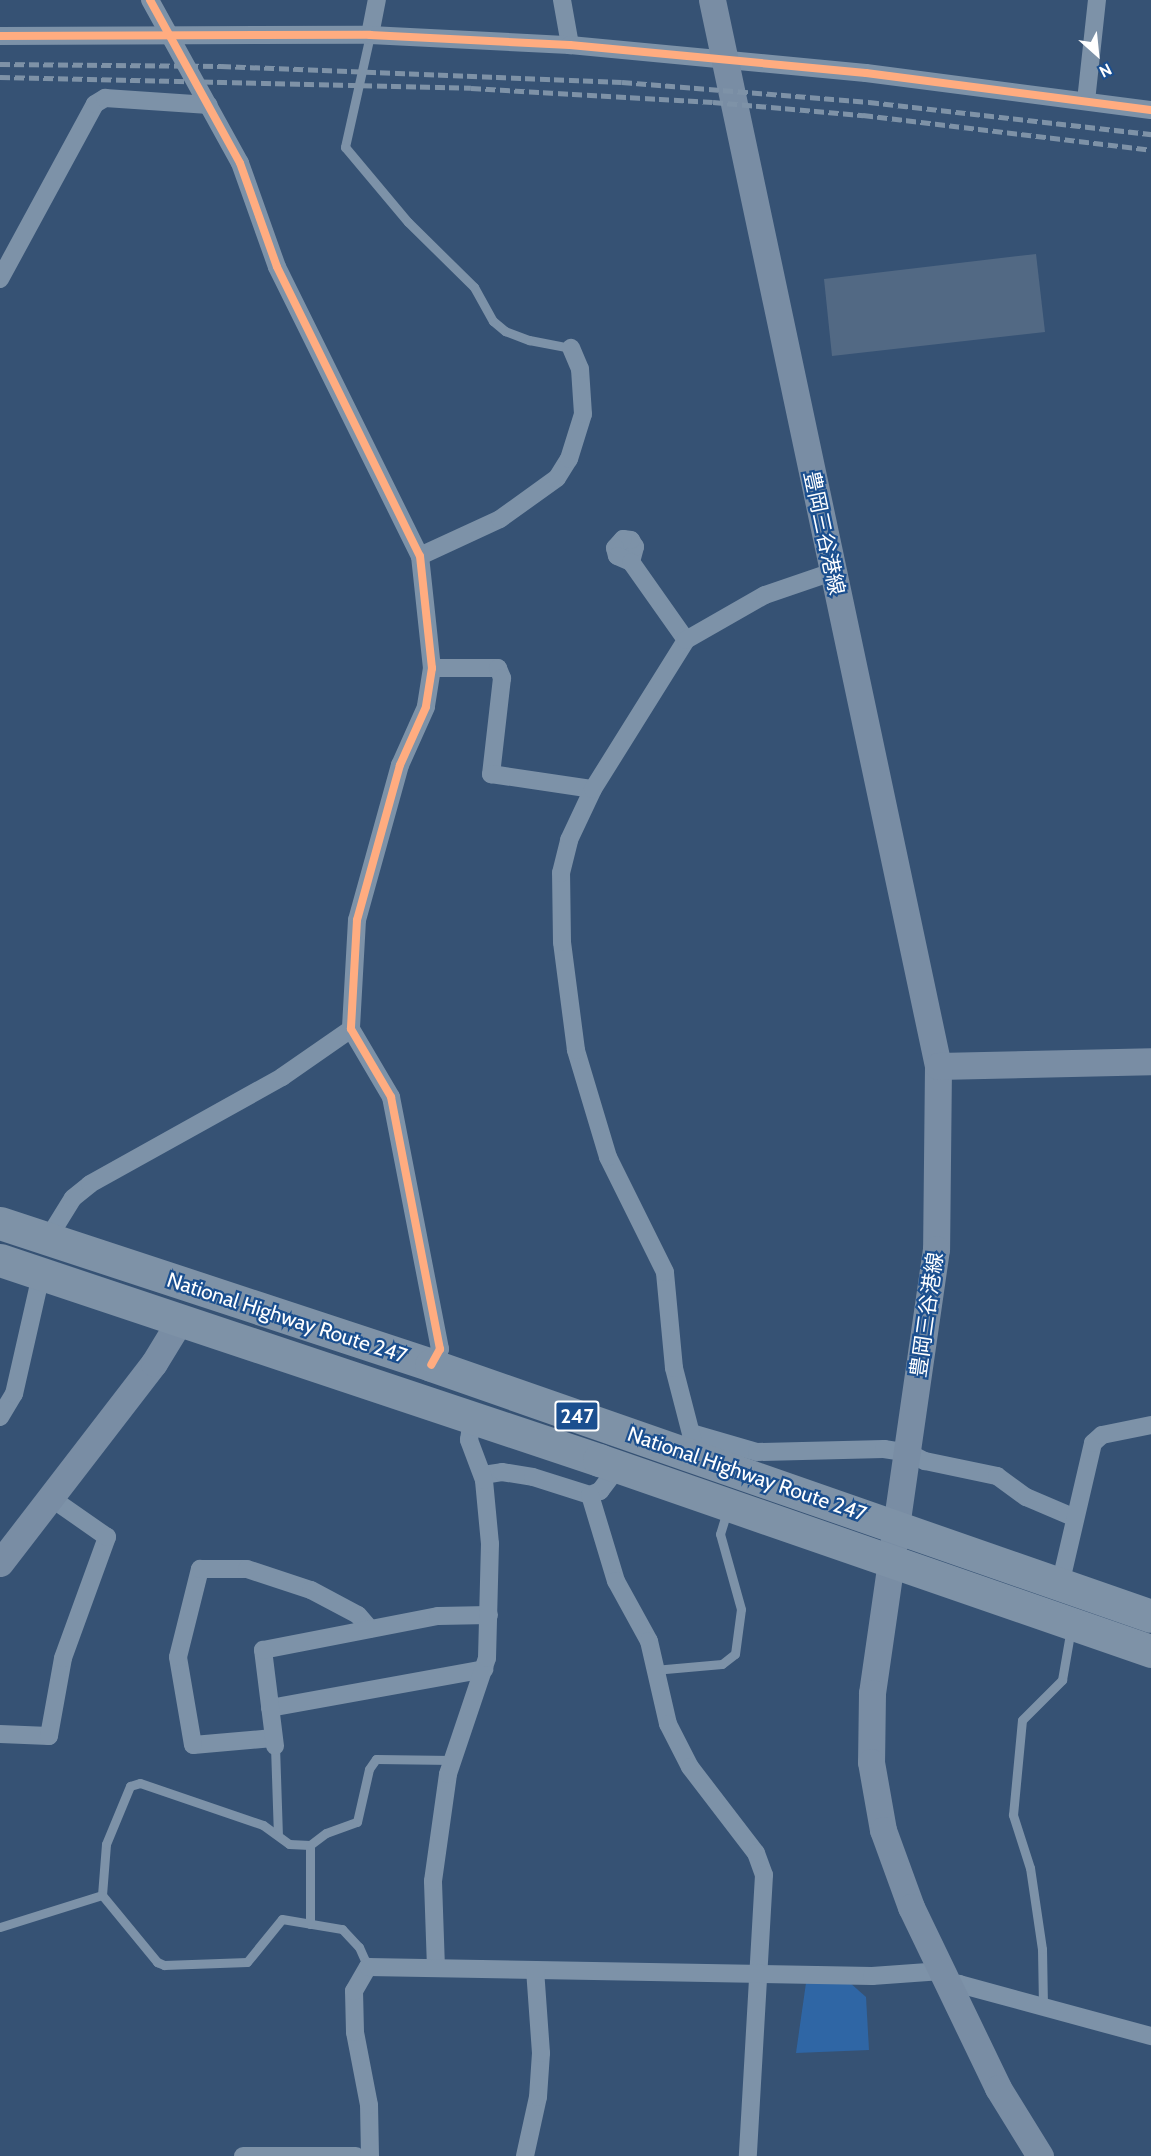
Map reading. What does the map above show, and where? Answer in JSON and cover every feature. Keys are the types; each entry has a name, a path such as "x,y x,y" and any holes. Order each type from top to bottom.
{"highway":[{"name":"National Highway Route 247","path":"0,1223 431,1365 694,1445 896,1525 1151,1616"},
{"name":"National Highway Route 247","path":"0,1260 179,1322 619,1466 728,1506 1151,1650"}],"main road":[{"name":"豊岡三谷港線","path":"712,0 832,572 929,1007 938,1066 936,1249 909,1453 890,1561 872,1693 871,1762 883,1830 911,1907 998,2088 1040,2156"},
{"path":"938,1066 1151,1061"},
{"path":"0,1563 154,1363 179,1322"}],"street":[{"path":"150,0 240,163 277,267 420,556 432,668 426,708 400,765 357,920 351,1029 391,1097 440,1349 431,1365"},
{"path":"370,35 377,0"},
{"path":"562,0 570,45"},
{"path":"1086,101 1097,0"},
{"path":"0,36 370,35 570,45 866,73 1151,110"},
{"path":"0,279 95,104 105,98 209,105"},
{"path":"420,556 500,519 557,478 569,459 583,414 580,369 571,348"},
{"path":"631,562 686,640"},
{"path":"832,572 765,595 686,640 593,789 569,840 561,873 562,942 576,1050 609,1157 665,1272 674,1368 694,1445 757,1452 884,1449 909,1453 925,1461 997,1476 1026,1497 1072,1517"},
{"path":"432,668 498,668 502,678 491,774 593,789"},
{"path":"47,1240 73,1198 90,1184 282,1077 351,1029"},
{"path":"0,1417 14,1394 41,1275"},
{"path":"436,1968 433,1881 452,1760 484,1669 489,1616 490,1544 483,1475 469,1440 472,1419"},
{"path":"1060,1585 1072,1540 1072,1517 1093,1443 1102,1435 1151,1425"},
{"path":"483,1475 502,1472 532,1477 590,1495 600,1491 619,1466"},
{"path":"590,1495 616,1581 649,1641 653,1670 668,1724 690,1767 756,1853 764,1875 760,1972 747,2156"},
{"path":"0,1734 50,1736 63,1658 108,1537 51,1498"},
{"path":"369,1629 358,1615 311,1590 248,1569 200,1569 178,1657 193,1745 274,1742 263,1650 438,1616 489,1616"},
{"path":"270,1708 484,1669"},
{"path":"370,2156 369,2105 355,2032 354,1991 368,1967 760,1972 946,1981 1151,2036"},
{"path":"525,2156 538,2097 541,2053 534,1970"},
{"path":"243,2156 356,2156"}],"lane":[{"path":"370,35 345,147 408,222 474,287 493,321 506,331 529,340 571,348"},
{"path":"653,1670 722,1664 735,1654 741,1609 720,1534 728,1506"},
{"path":"1042,2006 1042,1949 1030,1868 1013,1815 1022,1720 1062,1680 1072,1622"},
{"path":"274,1742 278,1835"},
{"path":"368,1967 359,1947 342,1929 282,1919 247,1962 164,1965 157,1962 102,1895 106,1844 130,1785 140,1783 263,1825 289,1844 310,1845 326,1833 357,1822 369,1769 376,1760 452,1760"},
{"path":"310,1845 310,1924"},
{"path":"0,1928 102,1895"}],"shaded area":[{"path":"849,1982 866,1997 869,2050 796,2053 806,1983"}],"building":[{"path":"1036,254 1045,332 832,356 824,279"}],"railway":[{"path":"0,64 221,66 622,82 869,102 1151,134"},
{"path":"0,77 471,88 713,102 863,115 1151,150"}],"cycle path":[{"path":"150,0 240,163 277,267 420,556 432,668 426,707 400,765 357,920 351,1029 391,1097 440,1349 431,1365"},
{"path":"0,36 370,35 570,45 866,73 1151,110"}]}
